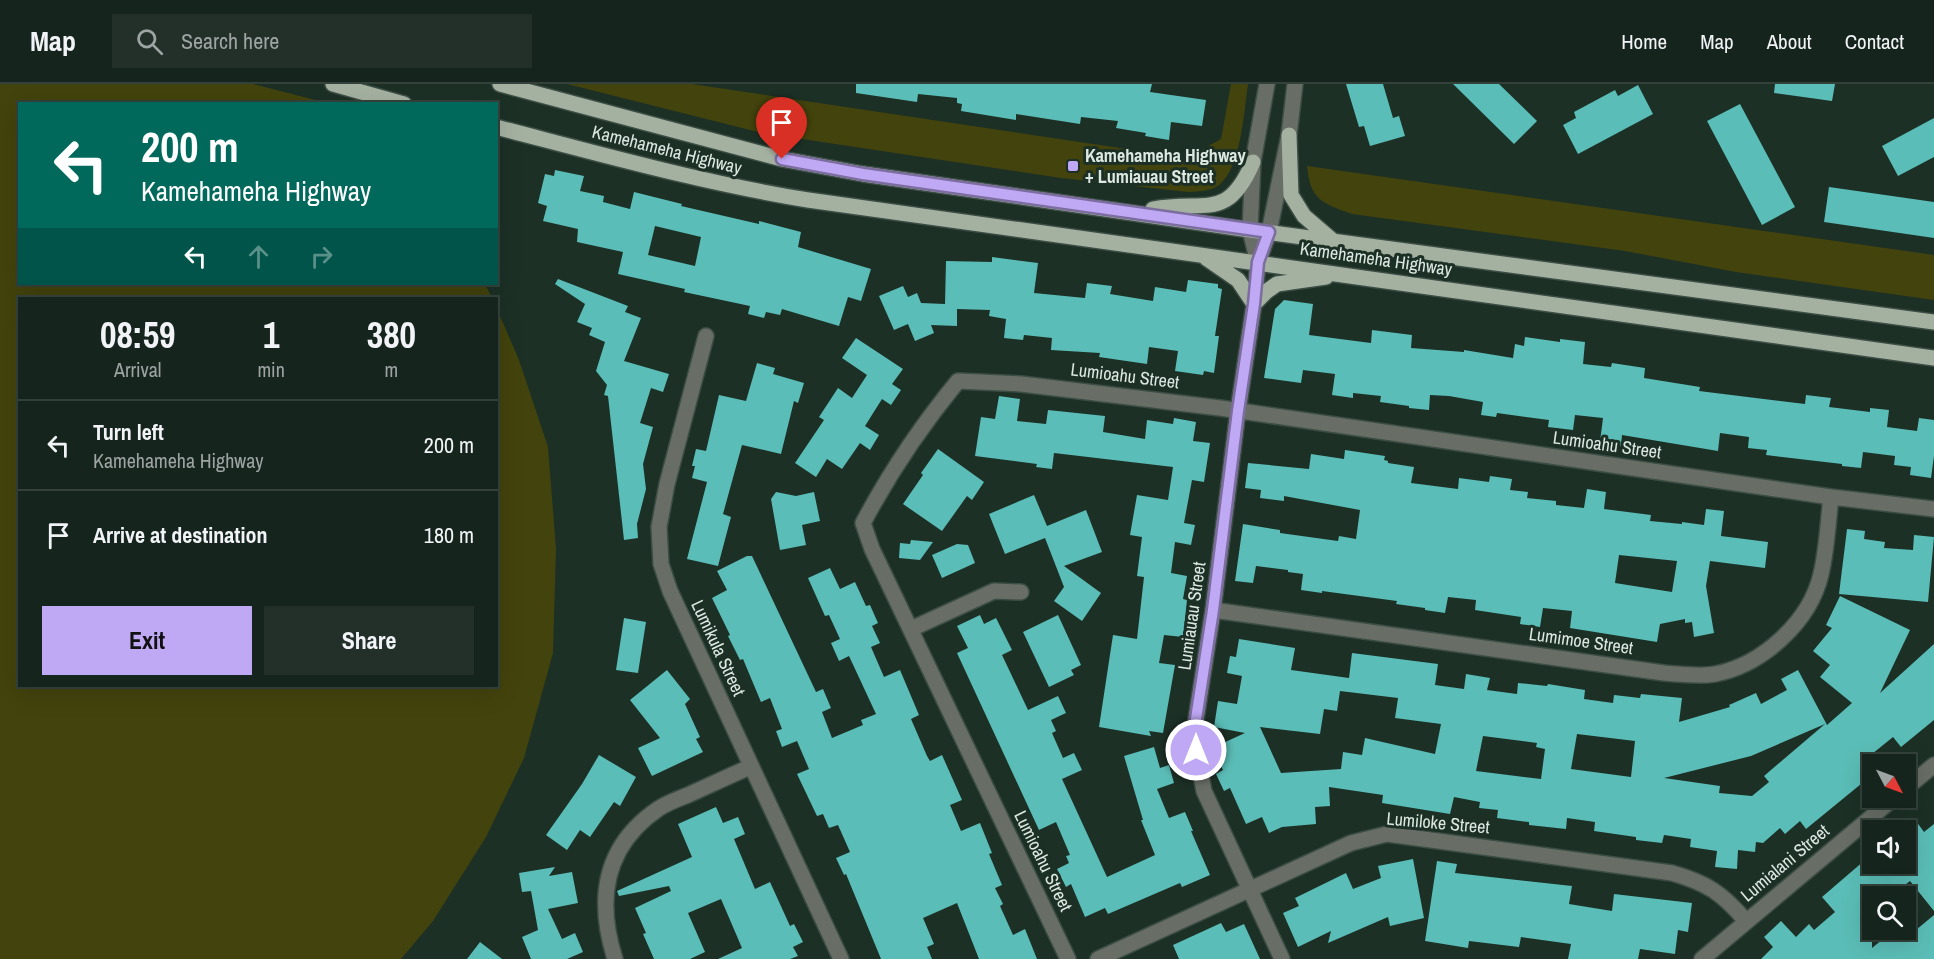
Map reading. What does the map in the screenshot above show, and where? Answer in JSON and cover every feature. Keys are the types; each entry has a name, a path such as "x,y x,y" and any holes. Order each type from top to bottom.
{"main road":[{"path":"333,84 397,102"},
{"name":"Kamehameha Highway","path":"500,84 782,159 874,176 1138,212 1250,230 1934,322"},
{"name":"Kamehameha Highway","path":"498,128 749,191 1934,358"},
{"path":"1289,135 1290,195 1304,216 1332,240"},
{"path":"1138,212 1164,207 1217,205 1239,189 1246,180 1253,162"},
{"path":"1201,255 1238,280 1254,304 1277,284 1342,274"}],"street":[{"name":"Lumiauau Street","path":"1258,262 1250,230 1253,162 1268,84"},
{"name":"Lumiauau Street","path":"1282,959 1204,791 1196,750 1196,719 1213,610 1258,262 1269,232 1289,135 1295,84"},
{"name":"Lumikula Street","path":"706,336 658,527 661,564 670,591 750,767 841,959"},
{"name":"Lumioahu Street","path":"1068,959 872,549 863,523 890,474 916,435 958,381 1021,384 1238,411 1831,497 1934,509"},
{"name":"Lumimoe Street","path":"1213,610 1664,673 1713,674 1734,669 1768,649 1797,620 1809,604 1821,576 1831,497"},
{"path":"910,629 994,591 1022,592"},
{"path":"1916,780 1934,765"},
{"path":"615,959 608,927 605,890 610,871 623,844 637,826 660,808 750,767"},
{"name":"Lumialani Street","path":"1702,959 1882,808"},
{"name":"Lumiloke Street","path":"1098,959 1351,843 1387,834 1672,873 1693,879 1720,893 1746,921"}],"shaded area":[{"path":"0,84 253,84 323,102 18,102 18,285 486,285 492,297 18,297 18,687 498,687 498,311 519,360 548,447 556,549 553,653 524,758 486,837 433,921 401,959 0,959"},
{"path":"567,84 692,84 1187,158 1221,139 1231,84 1248,84 1237,153 1226,177 1212,189 1188,192 1061,178 762,133"},
{"path":"1307,166 1934,255 1934,300 1736,272 1625,251 1352,214 1319,199 1311,186"}],"building":[{"path":"856,84 1152,84 1150,92 1206,100 1202,126 1171,122 1169,140 1116,128 1118,121 1081,117 1080,124 1016,114 1016,120 961,111 962,104 957,103 957,98 918,94 917,102 856,93"},
{"path":"1346,84 1383,84 1393,118 1399,116 1405,136 1370,146 1364,126 1359,127"},
{"path":"1453,84 1499,84 1537,121 1514,144"},
{"path":"1775,84 1835,84 1832,101 1774,93"},
{"path":"1638,85 1653,114 1578,154 1563,125 1576,118 1574,112 1615,90 1618,96"},
{"path":"1740,104 1795,207 1762,225 1707,121"},
{"path":"1934,118 1934,157 1898,176 1882,146"},
{"path":"555,170 584,176 580,191 604,196 603,202 630,209 634,192 682,204 681,206 759,224 759,221 801,232 798,247 871,269 861,301 848,297 839,326 782,309 780,315 766,312 764,318 748,314 750,306 684,292 685,289 618,274 623,252 577,242 578,229 543,221 547,206 538,203 545,174 554,176","holes":["655,226 701,237 695,266 648,255"]},
{"path":"1829,187 1934,202 1934,238 1824,222"},
{"path":"992,257 1038,263 1034,293 1085,298 1087,283 1112,286 1110,294 1153,301 1155,287 1186,292 1188,280 1218,284 1218,288 1222,289 1215,336 1219,336 1214,373 1204,371 1203,375 1175,371 1178,351 1149,347 1147,364 1099,357 1100,353 1051,350 1052,338 1024,335 1023,340 1004,338 1006,319 989,316 990,310 957,309 957,326 931,325 934,333 915,341 908,324 894,330 879,296 903,286 908,297 917,293 921,303 945,304 946,261 992,262"},
{"path":"558,279 628,306 625,312 641,318 624,361 669,374 663,392 651,388 640,423 653,427 643,464 646,489 637,524 638,538 624,540 608,396 604,395 607,385 596,371 605,342 589,335 592,328 577,322 585,304 555,284"},
{"path":"1284,300 1313,304 1309,335 1371,343 1372,330 1412,335 1411,348 1464,352 1464,350 1513,358 1515,344 1524,346 1525,337 1560,342 1560,339 1585,342 1583,364 1611,367 1612,363 1645,368 1644,378 1700,387 1699,391 1805,404 1806,395 1831,398 1829,407 1870,412 1870,408 1889,410 1887,427 1917,431 1919,418 1934,420 1934,456 1931,478 1910,475 1911,467 1894,465 1895,456 1863,452 1861,468 1842,466 1842,464 1766,455 1767,450 1748,448 1749,437 1720,433 1718,451 1622,435 1621,446 1600,442 1603,418 1575,415 1573,430 1548,427 1549,420 1497,413 1496,417 1481,415 1483,402 1449,396 1430,395 1429,410 1380,402 1381,396 1353,393 1353,398 1332,395 1335,374 1303,370 1301,383 1264,378 1275,309"},
{"path":"856,338 903,369 892,384 901,390 891,405 882,399 865,426 879,435 870,450 860,443 842,469 827,459 816,477 795,463 824,420 819,417 838,388 852,398 867,375 842,358"},
{"path":"757,363 775,368 773,374 804,383 798,403 794,401 781,454 742,445 723,514 731,517 718,566 687,559 707,482 692,478 696,449 706,451 719,395 746,401"},
{"path":"999,396 1020,399 1017,421 1046,424 1048,410 1105,416 1103,432 1145,439 1147,420 1173,424 1174,418 1196,422 1193,441 1210,443 1204,482 1192,480 1184,523 1195,525 1191,545 1175,542 1171,573 1187,576 1183,599 1187,600 1183,637 1164,635 1159,663 1175,665 1163,733 1149,731 1151,736 1099,727 1113,635 1137,639 1144,577 1137,576 1142,537 1130,535 1137,495 1168,500 1173,467 1054,453 1052,469 1036,467 1037,464 975,456 981,417 995,419"},
{"path":"938,449 984,482 972,500 967,496 942,531 903,504"},
{"path":"1345,450 1385,456 1384,460 1388,463 1414,467 1411,483 1458,489 1459,478 1489,482 1490,476 1512,479 1510,490 1528,492 1527,498 1556,501 1556,505 1584,508 1587,489 1606,492 1604,509 1651,515 1650,521 1704,525 1706,509 1724,511 1721,536 1768,542 1765,568 1710,561 1706,586 1714,633 1694,637 1692,622 1685,623 1685,619 1660,624 1657,642 1570,628 1572,611 1543,608 1540,627 1520,624 1521,617 1475,610 1476,600 1448,597 1445,613 1396,604 1397,601 1301,590 1303,574 1288,572 1288,570 1256,566 1253,583 1235,581 1243,524 1280,530 1280,533 1338,541 1339,536 1356,539 1360,510 1284,496 1284,501 1260,498 1261,490 1245,488 1248,463 1309,469 1311,454 1344,459","holes":["1619,555 1677,561 1672,592 1615,583"]},
{"path":"776,492 796,496 814,492 820,521 802,525 806,545 780,550 771,499"},
{"path":"1034,495 1047,526 1086,510 1102,552 1064,566 1101,593 1082,621 1054,601 1064,587 1045,538 1005,554 989,514"},
{"path":"1847,529 1865,531 1864,539 1885,542 1884,548 1913,550 1914,535 1934,537 1928,602 1839,594"},
{"path":"911,540 933,542 920,560 899,558 900,543 910,544"},
{"path":"957,544 968,545 975,563 942,578 932,555"},
{"path":"747,556 752,556 816,692 823,689 831,708 822,712 832,738 863,725 861,720 876,714 849,656 839,661 831,643 840,639 829,615 825,616 808,578 830,568 840,589 855,582 866,606 870,605 878,623 872,626 880,643 871,647 884,677 900,670 919,715 911,719 927,756 930,761 942,755 962,800 950,805 961,831 980,823 992,853 989,854 1002,885 995,888 1003,904 1000,906 1013,935 1025,929 1037,959 979,959 957,903 923,918 934,944 927,947 932,959 881,959 846,874 844,875 836,858 850,852 838,825 829,828 823,814 817,816 797,774 809,769 797,741 782,747 776,731 782,729 770,698 761,702 743,659 740,660 712,598 727,590 717,571"},
{"path":"1840,596 1910,630 1880,693 1934,644 1934,720 1901,747 1893,737 1872,754 1862,754 1862,783 1806,829 1800,821 1785,834 1780,828 1763,843 1756,842 1755,852 1738,850 1737,869 1715,867 1717,851 1690,847 1691,839 1664,835 1662,843 1636,840 1636,837 1594,831 1595,822 1567,818 1566,829 1529,825 1529,822 1497,818 1498,810 1479,808 1480,802 1454,797 1450,814 1382,803 1383,795 1329,787 1330,806 1315,807 1316,824 1282,827 1269,833 1262,817 1246,824 1230,788 1224,791 1216,774 1223,770 1212,748 1245,733 1214,727 1218,701 1237,704 1242,676 1227,673 1230,656 1236,657 1239,639 1295,648 1291,670 1349,678 1352,653 1438,664 1435,685 1464,689 1466,674 1490,678 1487,690 1517,694 1518,683 1547,686 1548,684 1585,690 1584,699 1613,703 1614,695 1640,698 1641,694 1682,698 1679,722 1730,707 1729,705 1756,693 1761,704 1787,690 1781,679 1798,670 1827,725 1852,703 1820,677 1830,665 1813,651 1832,628 1826,625","holes":["1340,691 1398,698 1395,718 1441,724 1435,754 1365,738 1362,755 1343,752 1341,769 1281,773 1260,727 1320,734 1324,709 1337,711","1825,724 1764,776 1769,782 1752,796 1719,793 1720,786 1664,778 1751,756","1577,734 1635,741 1631,777 1571,769","1483,736 1537,743 1536,747 1545,749 1541,779 1476,771"]},
{"path":"980,615 984,624 996,618 1012,650 1002,655 1028,710 1058,696 1066,713 1051,720 1056,731 1052,733 1063,758 1074,753 1082,770 1062,779 1107,877 1155,855 1141,820 1143,820 1124,756 1154,747 1160,768 1169,765 1174,783 1157,789 1169,818 1185,812 1210,875 1182,887 1180,883 1108,914 1105,908 1085,917 1071,884 1066,887 1057,869 1069,863 1066,856 1070,855 1056,822 1039,830 957,653 968,648 957,626"},
{"path":"1058,615 1081,665 1071,670 1074,675 1049,687 1023,632"},
{"path":"624,618 646,622 638,673 616,670"},
{"path":"667,670 690,699 685,704 700,737 696,739 703,752 652,776 638,748 660,738 630,700"},
{"path":"599,755 636,777 620,806 614,802 590,837 580,830 567,850 546,835 582,784"},
{"path":"716,807 723,823 738,817 745,834 734,839 755,889 770,882 790,926 794,924 803,942 793,947 798,956 790,959 718,959 742,948 721,899 688,913 705,952 690,959 654,959 635,908 671,891 669,886 619,896 617,891 692,857 678,824"},
{"path":"1916,821 1924,832 1934,824 1934,911 1910,881 1904,886 1862,886 1862,940 1872,940 1872,948 1882,940 1916,940 1916,930 1934,915 1934,959 1761,959 1773,947 1764,937 1781,921 1796,937 1809,924 1814,930 1835,912 1822,897 1862,863 1862,874 1916,874"},
{"path":"1413,859 1424,918 1390,926 1388,917 1328,943 1331,931 1298,947 1283,913 1299,906 1295,898 1346,873 1353,889 1381,878 1378,866"},
{"path":"1437,861 1457,864 1455,873 1572,886 1569,904 1612,911 1614,894 1692,903 1688,932 1678,930 1675,954 1640,949 1638,959 1568,959 1571,944 1521,937 1519,947 1469,941 1468,948 1425,941"},
{"path":"555,867 549,876 572,872 578,903 548,909 562,939 575,933 583,952 567,959 531,959 522,937 538,930 531,891 522,892 519,873"},
{"path":"1221,923 1226,932 1244,924 1260,959 1179,959 1173,945"},
{"path":"480,942 502,959 467,959"}],"place":[{"name":"Kamehameha Highway + Lumiauau Street","path":"1073,166"}],"route":[{"path":"782,159 863,174 1269,232 1258,262 1213,610 1196,719 1196,750"}]}
